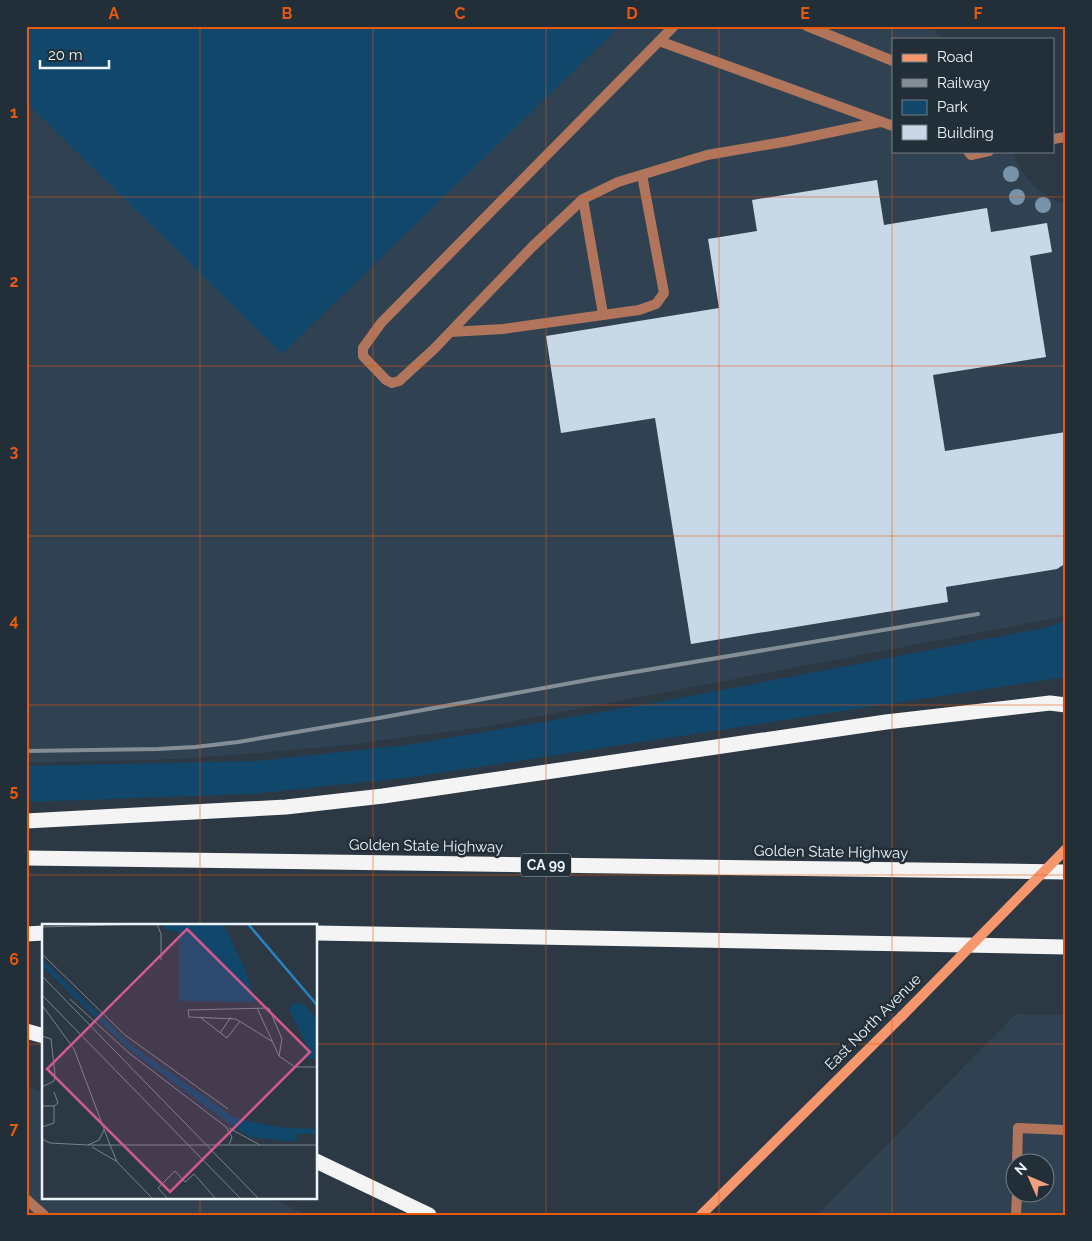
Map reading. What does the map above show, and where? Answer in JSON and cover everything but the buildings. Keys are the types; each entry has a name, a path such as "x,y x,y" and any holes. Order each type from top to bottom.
{"highway":[{"path":"26,821 286,807 383,796 886,722 1050,703 1066,699"},
{"path":"1050,703 1066,705"},
{"name":"Golden State Highway","path":"26,858 1066,872"},
{"path":"318,933 1066,947"},
{"path":"26,934 42,934"},
{"path":"26,1031 42,1035"},
{"path":"318,1162 429,1215"}],"street":[{"name":"East North Avenue","path":"701,1215 902,1016 1066,849"}],"lane":[{"path":"674,26 381,323 363,348 363,356 381,376 392,383 399,381 450,332 532,247 583,199 618,182 707,155 789,141 880,122"},
{"path":"807,26 892,61"},
{"path":"659,41 892,126"},
{"path":"450,332 504,329 639,310 656,304 664,293 642,175"},
{"path":"583,199 603,314"},
{"path":"1018,1154 1018,1128 1066,1130"},
{"path":"26,1199 44,1215"}],"shaded area":[{"path":"26,26 931,26 942,38 892,38 892,152 1013,152 1020,168 1033,185 1050,198 1066,205 1066,616 477,728 338,746 233,755 179,759 26,763"},
{"path":"1016,1014 1066,1015 1066,1215 817,1215"},
{"path":"26,1086 42,1091 42,1198 272,1198 306,1215 26,1215"}],"green space":[{"path":"26,26 620,26 282,354 26,102"},
{"path":"1066,620 1066,677 413,777 252,794 26,802 26,766 257,761 407,745 665,701 1049,627"}],"railway":[{"path":"26,751 158,749 238,742 593,679 978,614"}]}
